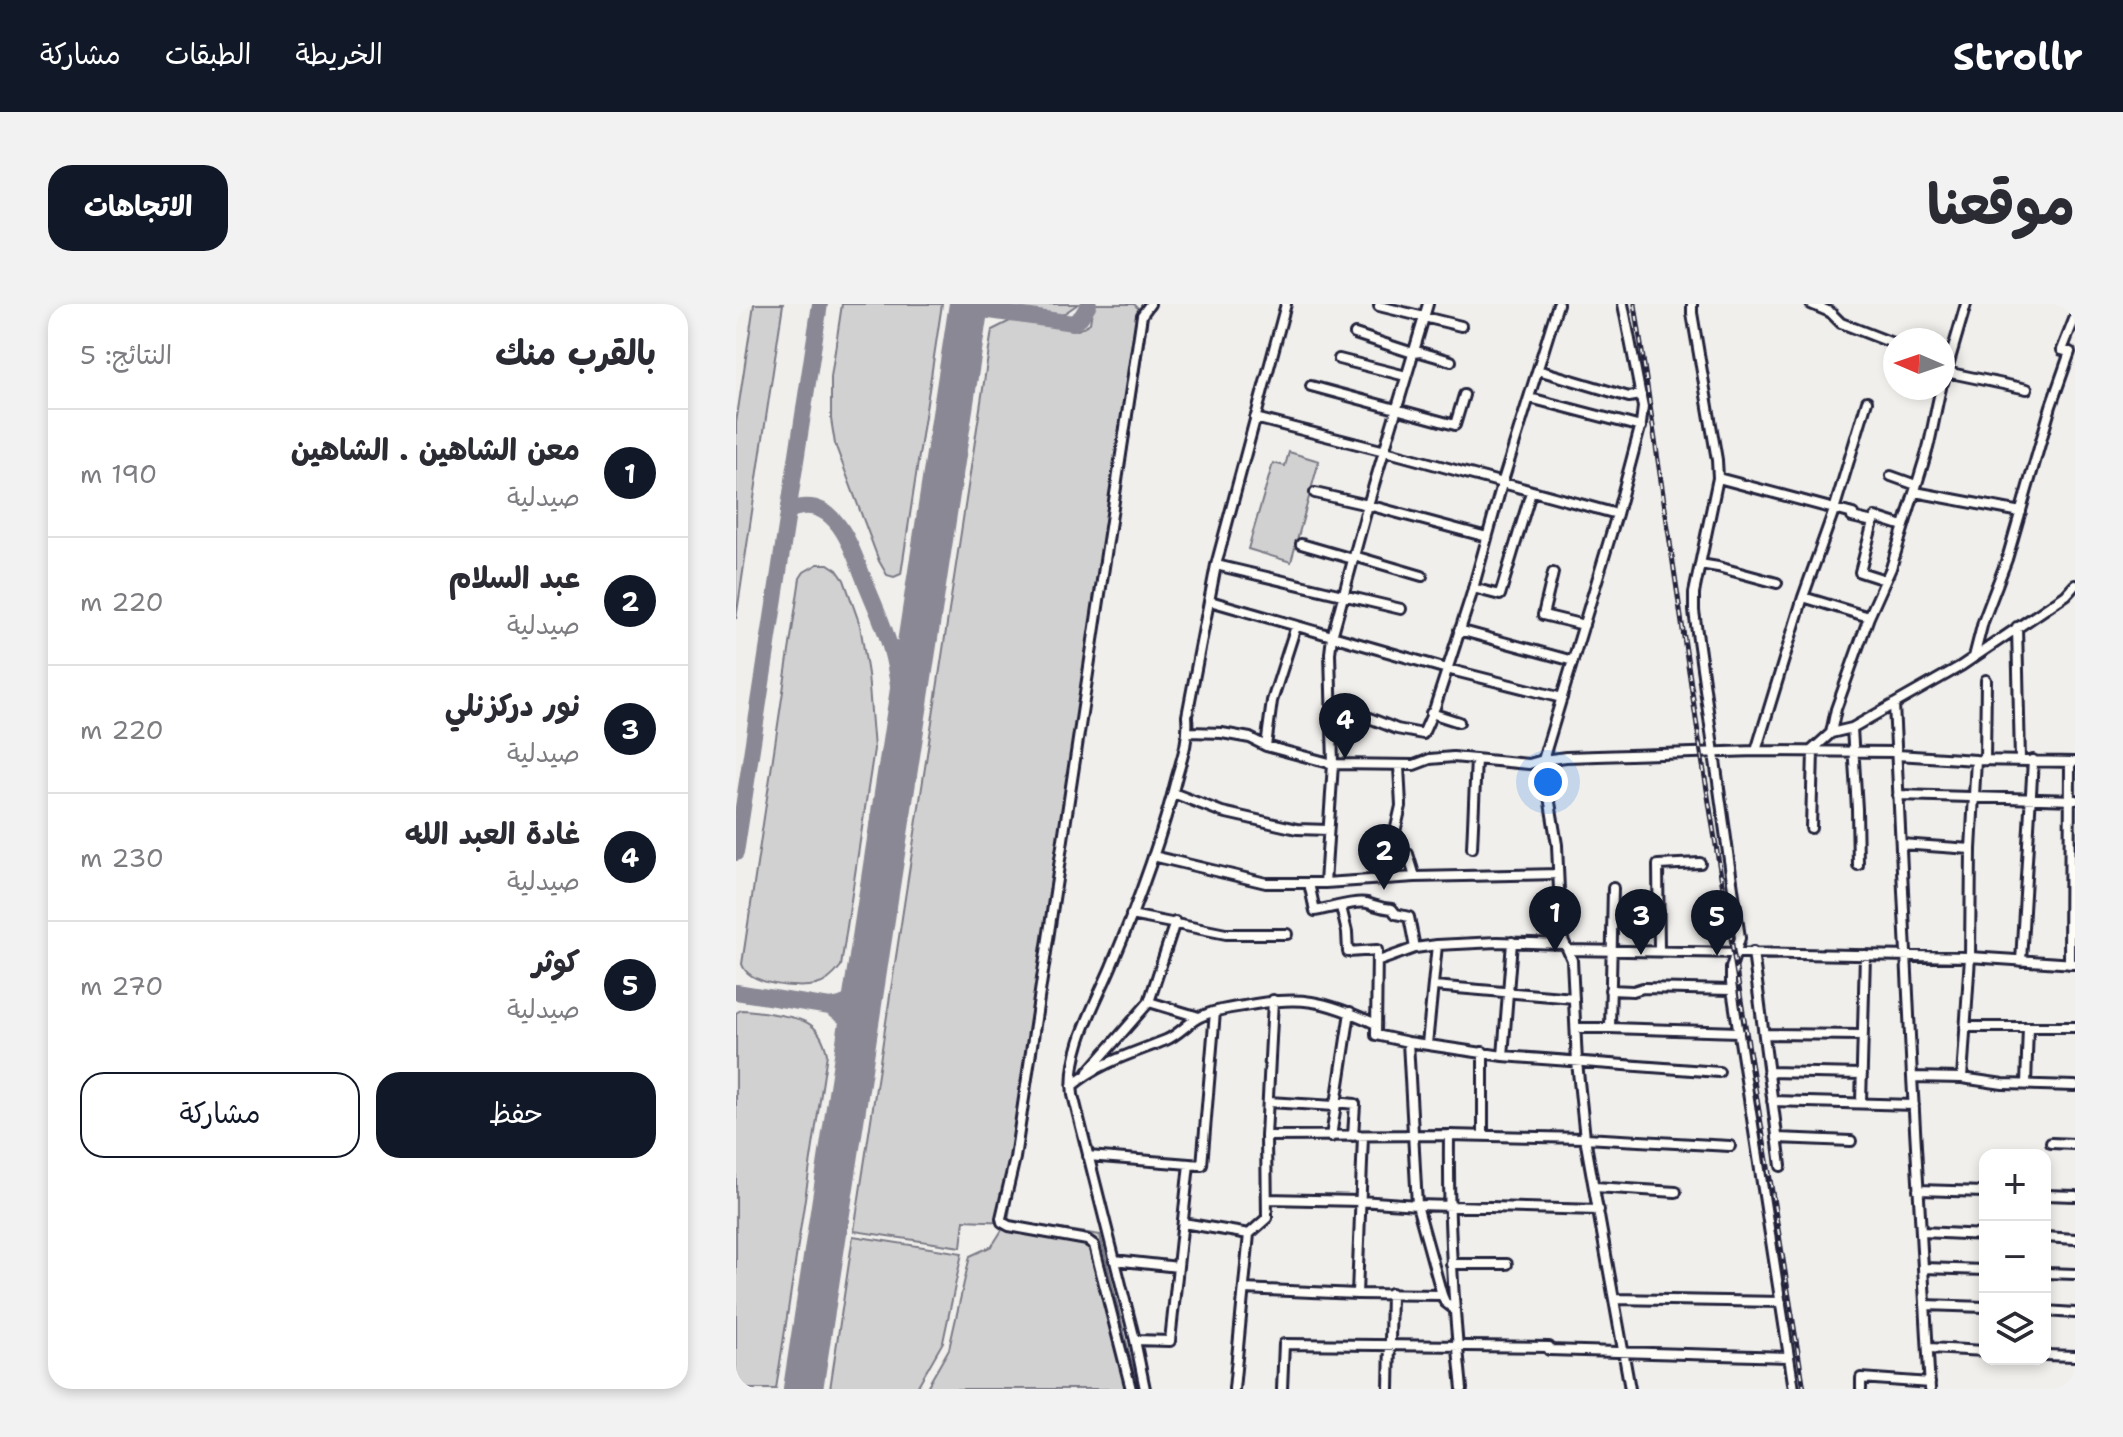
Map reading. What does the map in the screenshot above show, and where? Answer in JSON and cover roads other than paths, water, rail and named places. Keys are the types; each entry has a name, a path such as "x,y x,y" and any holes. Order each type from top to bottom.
{"street":[{"path":"1131,1389 1094,1245 1087,1240 1005,1225 1001,1218 1015,1158 1088,684 1125,419 1142,315 1150,304"},
{"path":"1145,1389 1072,1086 1075,1056 1153,856 1173,793 1189,732 1187,716 1216,565 1286,304"},
{"path":"1325,883 1333,764 1332,637 1428,304"},
{"path":"1332,708 1423,734 1435,707 1473,588 1558,304"},
{"path":"1623,304 1643,407 1641,427 1543,760 1543,773 1554,822 1561,935 1572,960 1577,1062 1585,1138 1630,1389"},
{"path":"1692,304 1718,478 1694,593 1694,611 1740,938 1731,968 1732,990 1794,1389"},
{"path":"1811,304 1830,312 1841,323 1883,339"},
{"path":"1955,341 1966,304"},
{"path":"1379,306 1461,326"},
{"path":"1974,657 2070,352 2062,350 2075,317"},
{"path":"1355,334 1413,353 1420,352 1451,361"},
{"path":"1339,359 1406,376"},
{"path":"1538,370 1629,397 1641,395"},
{"path":"1955,374 2027,389"},
{"path":"1311,386 1455,425 1464,395"},
{"path":"1530,398 1641,427"},
{"path":"1831,733 1836,709 1885,580 1915,489 1938,400"},
{"path":"1756,751 1867,401"},
{"path":"1255,418 1617,514"},
{"path":"1891,476 1915,489 2021,512"},
{"path":"1718,478 1873,522"},
{"path":"1473,588 1500,595 1531,492"},
{"path":"1315,493 1487,537"},
{"path":"1885,580 1860,572 1873,522 1875,517 1903,526"},
{"path":"1301,544 1422,576"},
{"path":"1700,564 1777,583"},
{"path":"1216,565 1401,609"},
{"path":"1553,573 1543,615 1584,625"},
{"path":"1811,828 1812,751 1831,733 1852,728 1974,657 2066,595 2075,585"},
{"path":"1803,597 1869,617"},
{"path":"1210,601 1447,669 1562,698"},
{"path":"1266,746 1272,701 1296,626"},
{"path":"2017,627 2020,760"},
{"path":"1459,630 1573,661"},
{"path":"1962,1078 1970,957 1971,849 1986,680"},
{"path":"1861,1389 1861,1378 1930,1386 1894,704"},
{"path":"1431,713 1459,722"},
{"path":"1852,728 1858,865"},
{"path":"1189,732 1250,738 1266,746 1333,764 1399,766 1439,758 1529,764 1566,757 1756,751 1853,751 1981,760 2072,762 2072,964 1970,957 1612,950 1512,942 1415,948 1379,961"},
{"path":"1472,848 1476,759"},
{"path":"2021,961 2033,760"},
{"path":"1399,766 1401,806 1395,832 1399,847 1408,854 1415,877"},
{"path":"1173,793 1222,812 1297,829 1328,830"},
{"path":"1898,795 2072,800"},
{"path":"1901,844 1971,849"},
{"path":"1153,856 1266,883 1558,874"},
{"path":"1659,951 1658,865 1700,863"},
{"path":"1309,883 1315,911 1350,903 1368,903 1375,908 1392,909 1396,914 1409,917 1415,948"},
{"path":"1610,1028 1613,888"},
{"path":"1341,907 1348,952 1377,950 1376,1035 1503,1056 1719,1072"},
{"path":"1131,915 1226,934 1287,934"},
{"path":"1072,1086 1149,1002 1175,922"},
{"path":"1503,1056 1512,942"},
{"path":"1427,1044 1437,945"},
{"path":"1753,952 1781,1166"},
{"path":"1861,1102 1865,955"},
{"path":"1434,986 1574,998"},
{"path":"1610,990 1732,990"},
{"path":"1087,1072 1174,1037 1199,1017 1273,1000 1313,1001 1376,1024"},
{"path":"1234,1389 1249,1234 1267,1218 1266,1136 1273,1000"},
{"path":"1149,1002 1199,1017"},
{"path":"1088,1156 1202,1165 1215,1012"},
{"path":"1331,1137 1350,1012"},
{"path":"1965,1027 2075,1027"},
{"path":"2026,1084 2028,1027"},
{"path":"1576,1028 1739,1032"},
{"path":"1764,1034 1862,1035"},
{"path":"1408,1042 1417,1205 1442,1295 1454,1309"},
{"path":"1483,1052 1483,1136"},
{"path":"1768,1072 1862,1074"},
{"path":"1912,1077 2075,1086"},
{"path":"1772,1101 1914,1105"},
{"path":"1268,1102 1355,1104 1353,1136"},
{"path":"1266,1136 1449,1135 1730,1146"},
{"path":"1449,1135 1448,1206 1462,1389"},
{"path":"1357,1294 1363,1136"},
{"path":"1777,1138 1851,1141"},
{"path":"2051,1143 2075,1144"},
{"path":"1135,1340 1170,1341 1189,1164"},
{"path":"1595,1187 1676,1192"},
{"path":"1918,1190 1979,1192"},
{"path":"2051,1195 2075,1196"},
{"path":"1267,1199 1599,1210"},
{"path":"1183,1223 1249,1234"},
{"path":"1922,1232 1979,1235"},
{"path":"2051,1237 2075,1239"},
{"path":"1114,1260 1178,1267"},
{"path":"1451,1264 1507,1264"},
{"path":"1924,1268 1979,1270"},
{"path":"2051,1273 2075,1274"},
{"path":"1244,1289 1442,1295"},
{"path":"1389,1389 1391,1293"},
{"path":"1614,1299 1781,1302"},
{"path":"1925,1305 1979,1307"},
{"path":"2051,1311 2075,1313"},
{"path":"1282,1389 1284,1344 1457,1346 1789,1357"},
{"path":"1929,1348 1979,1351"},
{"path":"2051,1355 2075,1356"}],"railway":[{"path":"1635,304 1701,753 1804,1389"}],"place":[{"name":"غادة العبد الله","path":"1345,759"},
{"name":"عبد السلام","path":"1384,890"},
{"name":"معن الشاهين . الشاهين","path":"1555,952"},
{"name":"نور دركزنلي","path":"1641,955"},
{"name":"كوثر","path":"1717,956"}]}
